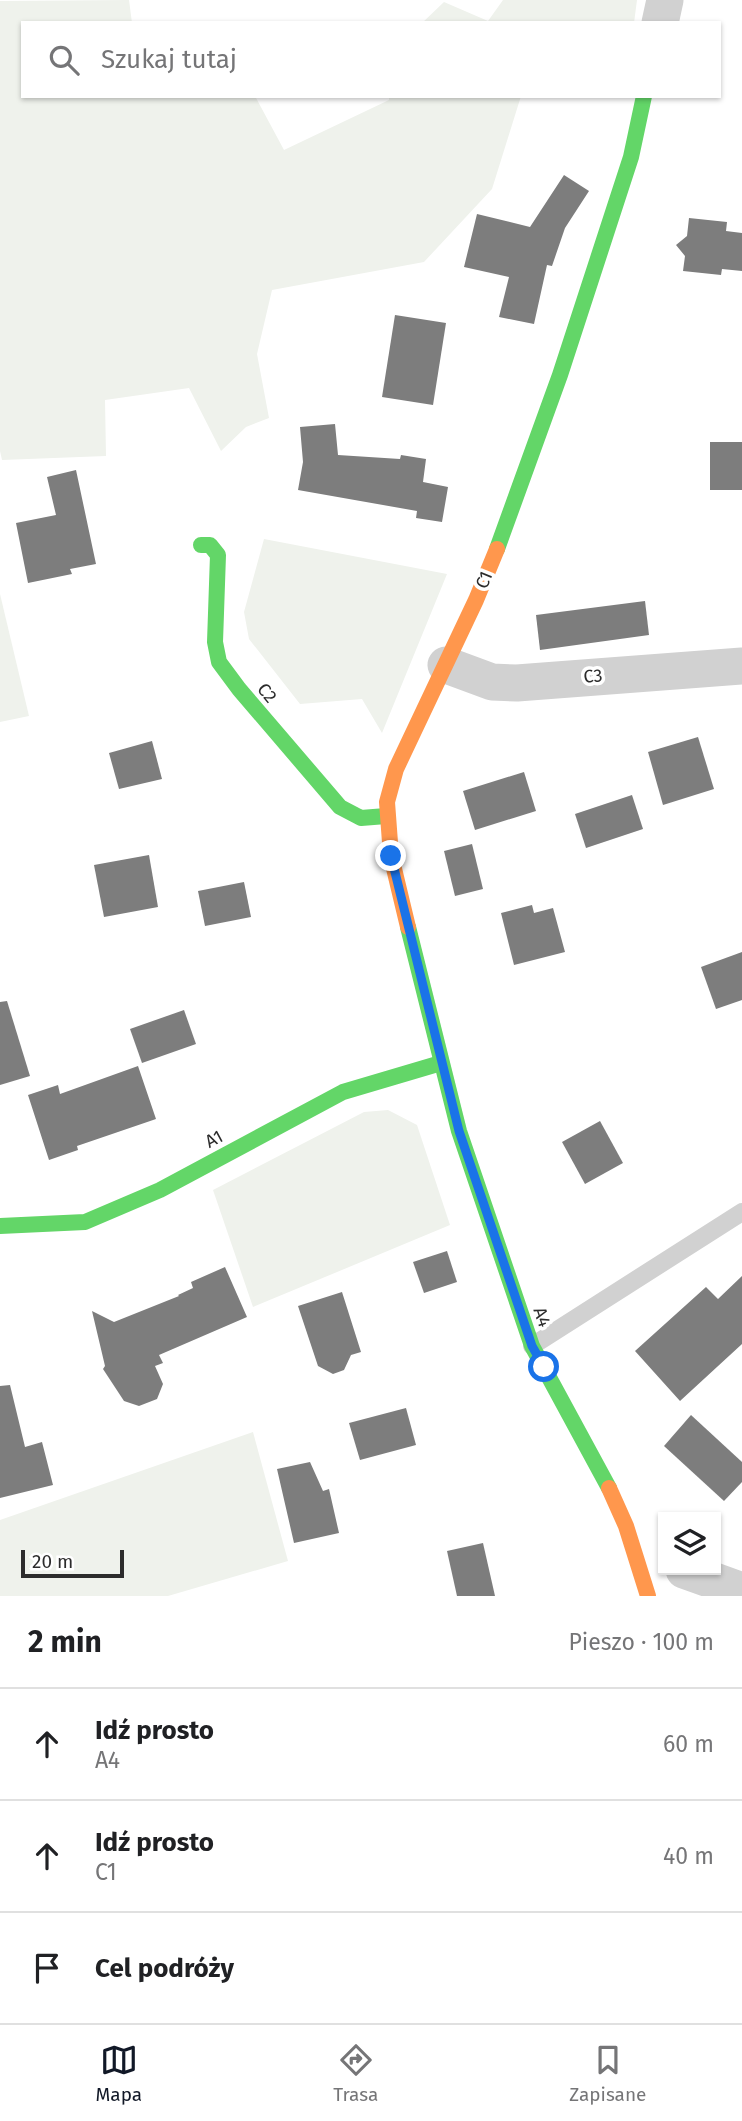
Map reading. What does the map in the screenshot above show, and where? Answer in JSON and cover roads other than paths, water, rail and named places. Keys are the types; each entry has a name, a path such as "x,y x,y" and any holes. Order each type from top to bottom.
{"street":[{"path":"660,21 665,0"},
{"name":"C1","path":"441,1063 391,856 386,817 390,786 500,541 556,387 631,157 644,98"},
{"name":"C2","path":"201,545 210,545 218,555 215,642 219,662 239,690 340,807 361,818 386,817"},
{"name":"C3","path":"446,666 492,682 517,683 742,666"},
{"name":"A1","path":"0,1226 85,1222 160,1190 343,1092 441,1063"},
{"name":"A4","path":"441,1063 467,1155 532,1346 605,1479 651,1577"},
{"path":"698,1575 742,1591"}],"lane":[{"path":"532,1346 742,1212"}]}
